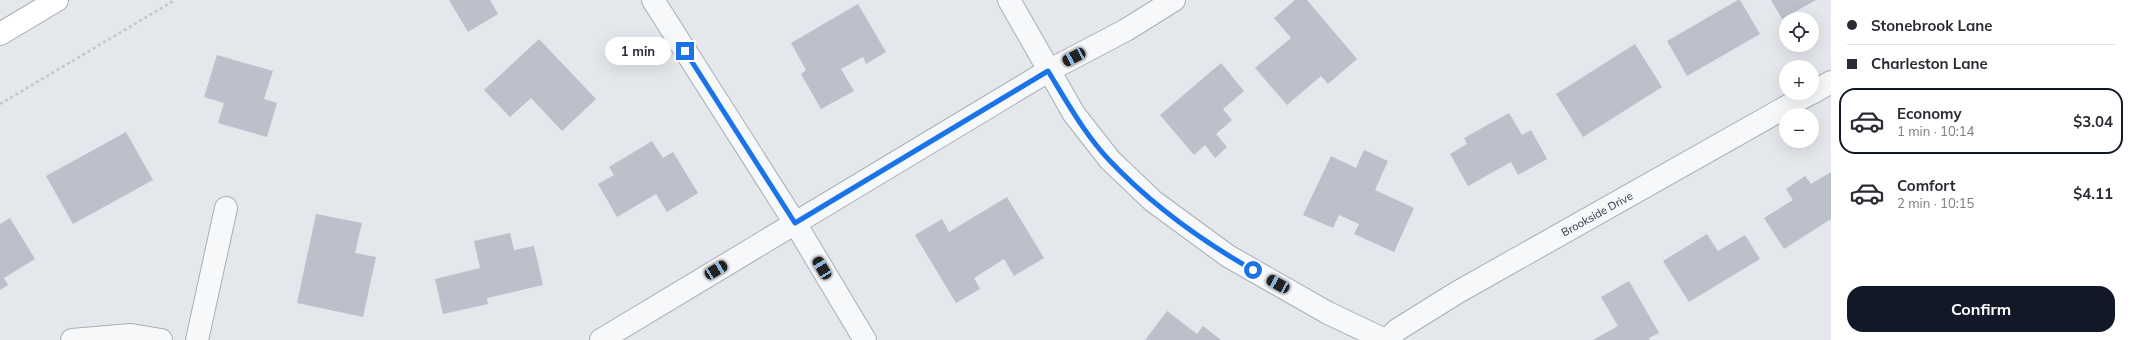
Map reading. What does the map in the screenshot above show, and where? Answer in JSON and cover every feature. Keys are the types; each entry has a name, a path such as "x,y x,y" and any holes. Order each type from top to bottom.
{"main road":[{"path":"0,34 57,0"}],"street":[{"path":"653,0 795,223 865,340"},
{"path":"1008,0 1074,114 1110,160 1153,201 1228,256 1328,313 1386,340"},
{"path":"601,340 1048,71 1123,32 1174,0"},
{"name":"Brookside Drive","path":"1819,89 1831,82"},
{"name":"Brookside Drive","path":"1386,340 1397,330 1458,292 1800,100"},
{"path":"197,340 226,208"},
{"path":"72,340 131,335 161,340"}],"path":[{"path":"0,104 175,0"}],"building":[{"path":"449,0 490,0 498,14 468,32"},
{"path":"1295,0 1307,0 1357,59 1328,84 1321,76 1287,105 1255,68 1291,38 1274,18"},
{"path":"1740,0 1760,34 1687,76 1667,41"},
{"path":"1771,0 1816,0 1795,12 1779,12 1779,14"},
{"path":"858,4 886,52 866,64 863,57 841,69 854,91 821,109 801,74 806,70 791,43"},
{"path":"539,39 596,99 562,131 531,98 510,117 484,90"},
{"path":"1635,44 1662,87 1583,137 1556,94"},
{"path":"217,55 273,71 264,99 277,103 267,137 218,123 224,103 204,97"},
{"path":"1221,63 1244,91 1223,109 1232,120 1216,134 1227,147 1215,158 1205,145 1194,155 1160,115"},
{"path":"1509,113 1522,135 1531,130 1547,159 1518,175 1511,162 1468,186 1450,154 1467,144 1464,138"},
{"path":"126,132 153,180 73,224 46,176"},
{"path":"652,141 663,158 673,152 698,193 667,212 656,194 617,217 598,184 614,175 609,167"},
{"path":"1364,150 1388,161 1375,190 1414,208 1394,252 1354,234 1359,224 1339,215 1333,228 1303,215 1331,156 1356,168"},
{"path":"1831,172 1831,219 1784,249 1764,218 1793,200 1786,189 1805,176 1811,184"},
{"path":"1007,197 1044,258 1014,276 1004,259 974,278 980,289 956,303 915,235 942,219 949,232"},
{"path":"316,214 362,223 355,253 376,257 363,317 297,303"},
{"path":"10,218 35,259 4,278 8,285 0,290 0,224"},
{"path":"510,233 514,250 534,246 543,285 487,298 488,304 443,314 435,279 480,268 474,241"},
{"path":"1707,234 1718,251 1745,235 1760,259 1689,302 1663,261"},
{"path":"1629,281 1659,333 1649,338 1650,340 1593,340 1618,326 1601,297"},
{"path":"1167,311 1197,334 1203,326 1221,340 1145,340"}],"route":[{"path":"685,51 795,223 1048,71 1074,114 1110,160 1153,201 1228,256 1253,270"}]}
